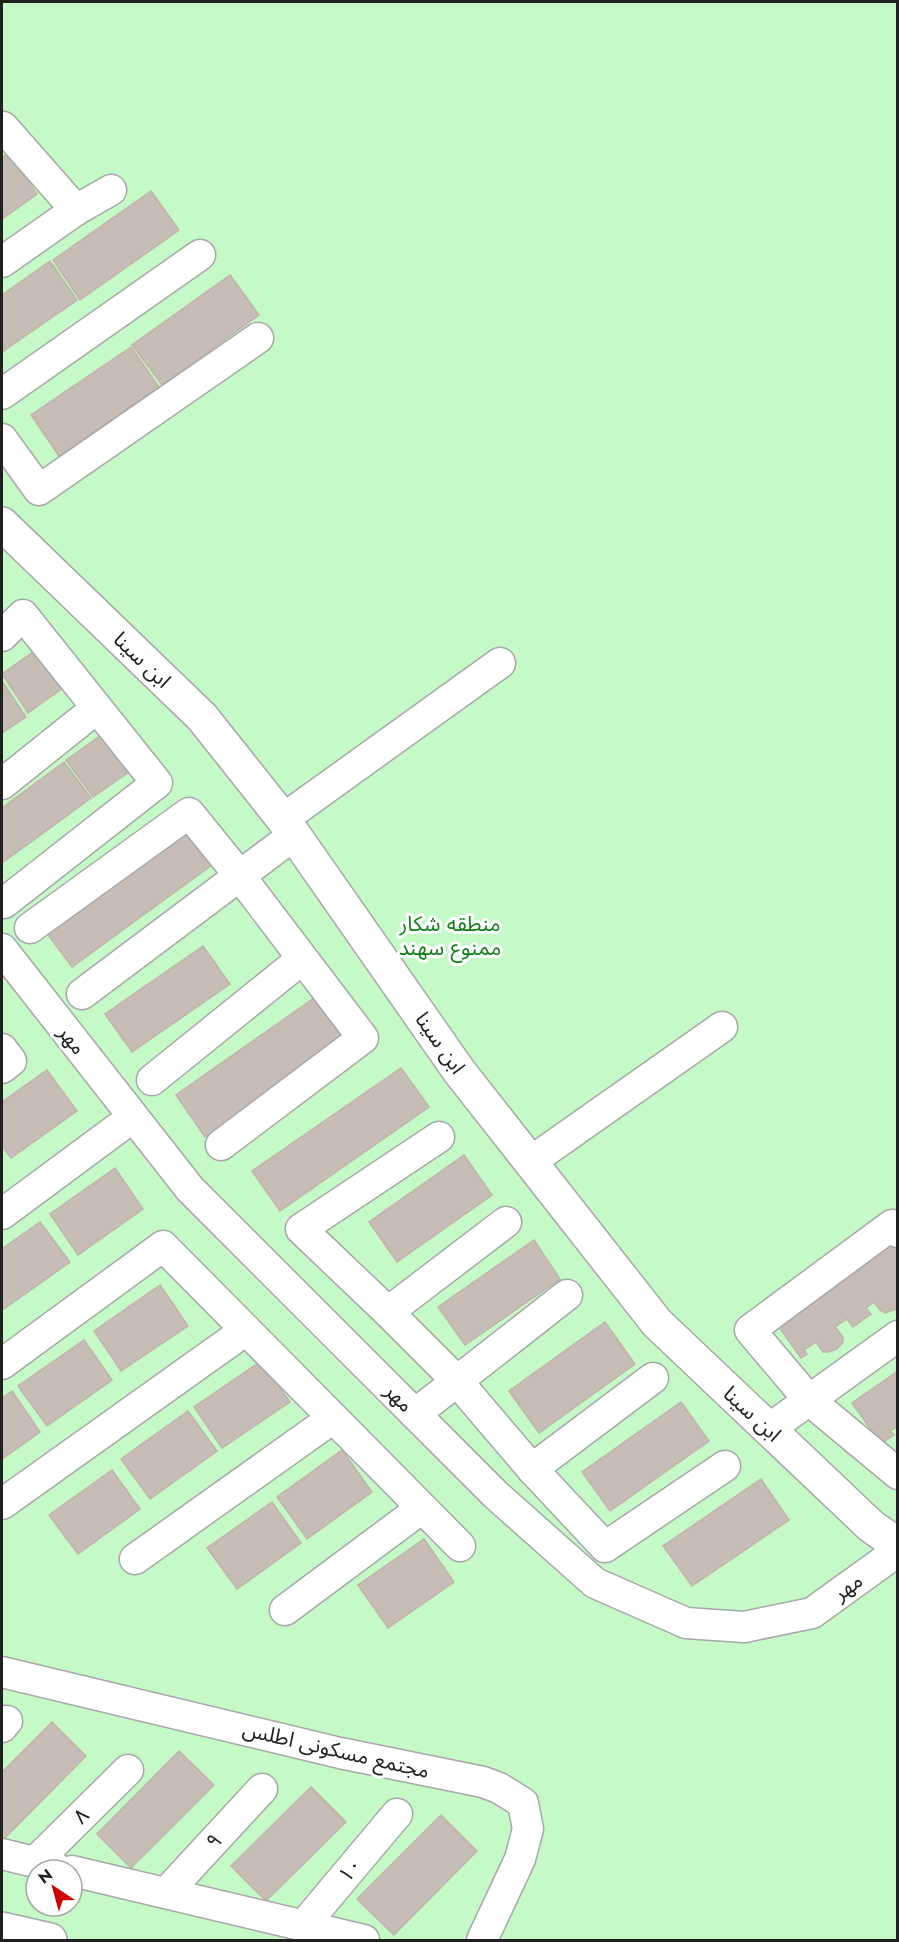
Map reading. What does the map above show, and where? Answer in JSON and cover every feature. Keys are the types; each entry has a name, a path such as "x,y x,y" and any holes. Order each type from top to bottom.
{"street":[{"path":"2,128 76,210"},
{"path":"2,262 76,210 111,190"},
{"path":"2,394 200,255"},
{"path":"2,439 39,490 258,338"},
{"name":"ابن سینا","path":"2,524 202,717 288,827 459,1071 657,1323 871,1526 897,1545"},
{"path":"2,636 22,615 157,783 4,903 2,901"},
{"path":"81,994 240,876 288,827 500,663"},
{"path":"2,784 97,708"},
{"path":"30,928 189,813 240,876 363,1038 221,1145"},
{"name":"مهر","path":"2,949 190,1189 496,1495 595,1583 686,1623 744,1627 812,1613 897,1551"},
{"path":"152,1080 302,959"},
{"path":"530,1162 722,1027"},
{"path":"2,1049 10,1061 2,1068"},
{"path":"2,1214 133,1117"},
{"path":"439,1137 301,1229 458,1381 532,1469 605,1547 725,1466"},
{"path":"388,1312 506,1222"},
{"path":"897,1232 892,1225 750,1330 809,1400 897,1474"},
{"path":"2,1364 163,1246 460,1546"},
{"path":"415,1414 567,1295"},
{"path":"2,1503 246,1330"},
{"path":"768,1429 897,1336"},
{"path":"532,1469 652,1378"},
{"path":"135,1558 333,1418"},
{"path":"285,1610 422,1508"},
{"name":"مجتمع مسکونی اطلس","path":"2,1672 328,1750 483,1782 499,1788 523,1803 528,1829 520,1859 482,1941"},
{"name":"۸","path":"39,1858 128,1770"},
{"name":"۹","path":"166,1893 262,1789"},
{"name":"۱۰","path":"303,1926 397,1814"},
{"path":"2,1854 24,1859"},
{"path":"84,1873 364,1941"},
{"path":"2,1929 50,1941"}],"green space":[{"name":"منطقه شکار ممنوع سهند","path":"2,2 897,2 897,1940 2,1940"}],"building":[{"path":"8,153 37,194 2,219 2,158"},
{"path":"151,191 179,230 80,300 53,260"},
{"path":"50,261 77,300 2,352 2,295"},
{"path":"230,275 259,315 162,385 132,345"},
{"path":"131,347 159,387 59,456 31,415"},
{"path":"47,642 74,680 28,713 2,674"},
{"path":"2,681 26,717 2,733"},
{"path":"113,727 139,765 93,797 66,760"},
{"path":"64,762 91,798 2,863 2,808"},
{"path":"188,823 216,862 72,967 43,928"},
{"path":"203,946 230,984 132,1052 105,1014"},
{"path":"324,991 353,1033 205,1137 176,1095"},
{"path":"401,1068 429,1107 280,1211 252,1171"},
{"path":"47,1070 77,1111 11,1158 2,1146 2,1102"},
{"path":"464,1155 492,1195 397,1262 369,1222"},
{"path":"115,1168 143,1209 78,1255 50,1214"},
{"path":"40,1222 70,1262 4,1309 2,1305 2,1249"},
{"path":"893,1237 898,1244 897,1309 885,1313 874,1302 866,1308 871,1314 853,1327 847,1319 835,1327 843,1337 843,1342 837,1349 823,1352 816,1342 804,1350 807,1354 801,1358 776,1323"},
{"path":"534,1240 560,1279 465,1345 438,1307"},
{"path":"160,1285 188,1326 121,1371 94,1331"},
{"path":"605,1322 635,1364 539,1433 509,1391"},
{"path":"84,1340 112,1380 47,1426 18,1386"},
{"path":"261,1361 290,1402 222,1448 194,1407"},
{"path":"898,1371 898,1426 890,1431 894,1435 881,1444 852,1403"},
{"path":"12,1391 40,1432 2,1459 2,1398"},
{"path":"681,1402 709,1441 610,1511 582,1472"},
{"path":"188,1411 217,1451 150,1499 121,1459"},
{"path":"342,1450 372,1492 307,1539 277,1497"},
{"path":"112,1470 140,1509 78,1554 49,1515"},
{"path":"761,1479 789,1520 692,1586 663,1546"},
{"path":"272,1502 301,1543 237,1589 207,1548"},
{"path":"424,1539 454,1582 388,1628 358,1585"},
{"path":"52,1722 86,1756 2,1841 2,1772"},
{"path":"179,1751 214,1785 131,1868 97,1834"},
{"path":"311,1787 346,1822 266,1901 231,1866"},
{"path":"441,1815 477,1851 394,1935 357,1899"}]}
